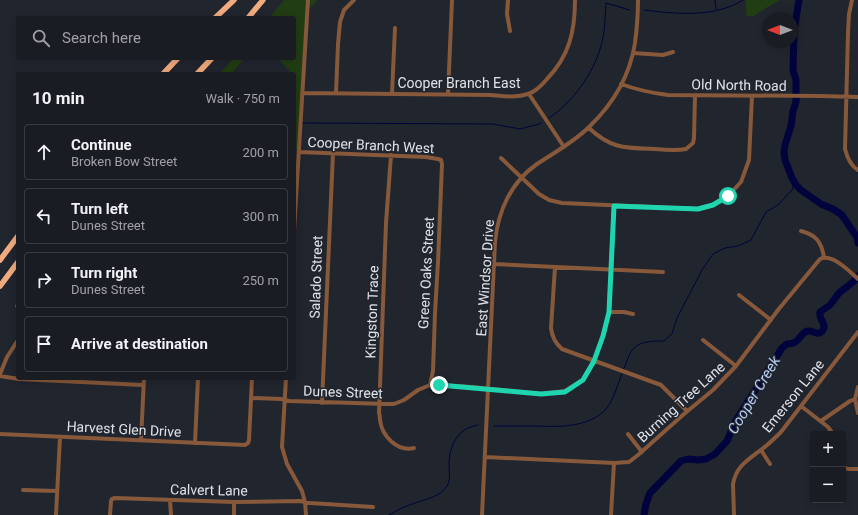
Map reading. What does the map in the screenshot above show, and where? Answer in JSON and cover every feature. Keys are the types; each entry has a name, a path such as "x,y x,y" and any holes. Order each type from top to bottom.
{"highway":[{"path":"218,16 234,0"},
{"path":"250,16 263,0"},
{"path":"165,72 176,60"},
{"path":"199,72 210,60"},
{"path":"0,260 16,239"},
{"path":"0,286 16,265"}],"street":[{"path":"296,187 308,0"},
{"path":"336,93 340,22 344,10 354,0"},
{"path":"448,94 452,0"},
{"path":"508,0 507,14 510,31"},
{"name":"Cooper Branch East","path":"302,93 448,94 509,97 529,94 542,85 554,72 565,55 572,35 575,0"},
{"name":"East Windsor Drive","path":"482,515 494,264 496,234 499,218 516,182 537,164 580,136 589,128 602,114 622,84 629,67 635,44 638,0"},
{"path":"852,0 849,14 848,32 845,149 852,165 858,170"},
{"path":"392,94 395,28"},
{"path":"633,53 664,55 673,52"},
{"name":"Old North Road","path":"622,84 654,94 668,95 858,97"},
{"path":"529,94 564,147"},
{"path":"589,128 602,139 619,146 637,149 686,149 691,146 694,138 695,96"},
{"path":"501,158 539,194 555,202 698,209 713,205 728,196 741,182 749,160 752,96"},
{"name":"Cooper Branch West","path":"299,152 391,155 426,157 441,160"},
{"name":"Salado Street","path":"322,402 333,153"},
{"name":"Kingston Trace","path":"391,155 386,223 379,405 380,420 383,430 390,440 398,447 409,449 414,448"},
{"name":"Green Oaks Street","path":"430,385 433,370 441,200 441,160"},
{"path":"430,385 472,387 541,394 565,392 583,380 594,361 603,336 609,312 614,206"},
{"path":"801,231 810,233 814,236 822,247 824,257 834,260 858,279"},
{"name":"Burning Tree Lane","path":"485,457 614,463 629,462 638,456 687,411 713,390 736,366 817,262 824,257"},
{"path":"494,264 664,272"},
{"path":"555,267 550,328 556,343 562,349 661,385 687,411"},
{"path":"739,295 771,320"},
{"path":"609,312 624,312 633,314"},
{"name":"Emerson Lane","path":"734,515 734,480 738,470 744,463 781,432 858,332"},
{"path":"703,340 736,366"},
{"path":"16,343 7,357 0,375 16,378"},
{"path":"37,380 143,386"},
{"path":"141,440 144,380"},
{"path":"195,443 198,380"},
{"path":"251,398 252,380"},
{"path":"286,380 282,439 283,451 285,460 301,488 305,502 306,515"},
{"name":"Dunes Street","path":"251,398 379,405 394,404 408,399 418,390 430,385"},
{"path":"858,386 855,400 858,413"},
{"name":"Harvest Glen Drive","path":"0,434 247,445 249,440 251,398"},
{"path":"821,421 850,400 855,400"},
{"path":"801,406 821,421 831,431"},
{"path":"628,434 642,452"},
{"path":"56,515 60,437"},
{"path":"761,450 770,464"},
{"path":"611,515 614,463"},
{"path":"846,468 858,469"},
{"path":"23,490 57,491"},
{"name":"Calvert Lane","path":"110,515 110,503 112,499 115,498 234,502 300,501 373,507"},
{"path":"170,500 171,515"},
{"path":"234,502 234,515"}],"green space":[{"path":"284,0 318,0 306,12 299,149 296,150 296,72 289,72 289,70 279,60 296,60 296,16 271,16"},
{"path":"745,0 780,0 754,16 747,16"},
{"path":"232,60 243,60 233,72 221,72"}],"waterway":[{"path":"715,0 716,9"},
{"path":"644,10 669,13 708,12 732,6 743,0"},
{"name":"Cooper Creek","path":"799,0 794,31 793,70 796,80 796,102 785,145 785,160 796,185 821,204 842,215 857,237 858,243"},
{"path":"549,118 574,96 593,67 602,41 605,25 606,3 630,10"},
{"path":"303,123 493,124 520,129 541,123"},
{"path":"623,370 630,353 636,346 647,342 664,341 672,334 677,318 702,270 713,254 725,248 738,246 751,240 766,212 778,205 792,190 794,182"},
{"name":"Cooper Creek","path":"644,515 650,493 681,461 688,459 706,459 715,454 727,441 735,422 782,348 787,344 797,341 804,333 808,331 817,333 821,332 824,326 820,317 820,312 830,305 839,293 858,276"},
{"path":"494,426 565,426 585,422 602,413 609,405 622,373"},
{"path":"389,515 395,511 441,493 444,490 449,481 450,454 455,440 466,429 478,425"}],"route":[{"path":"439,385 541,394 565,392 583,380 594,361 603,336 609,312 614,206 698,209 713,205 728,196"}]}
